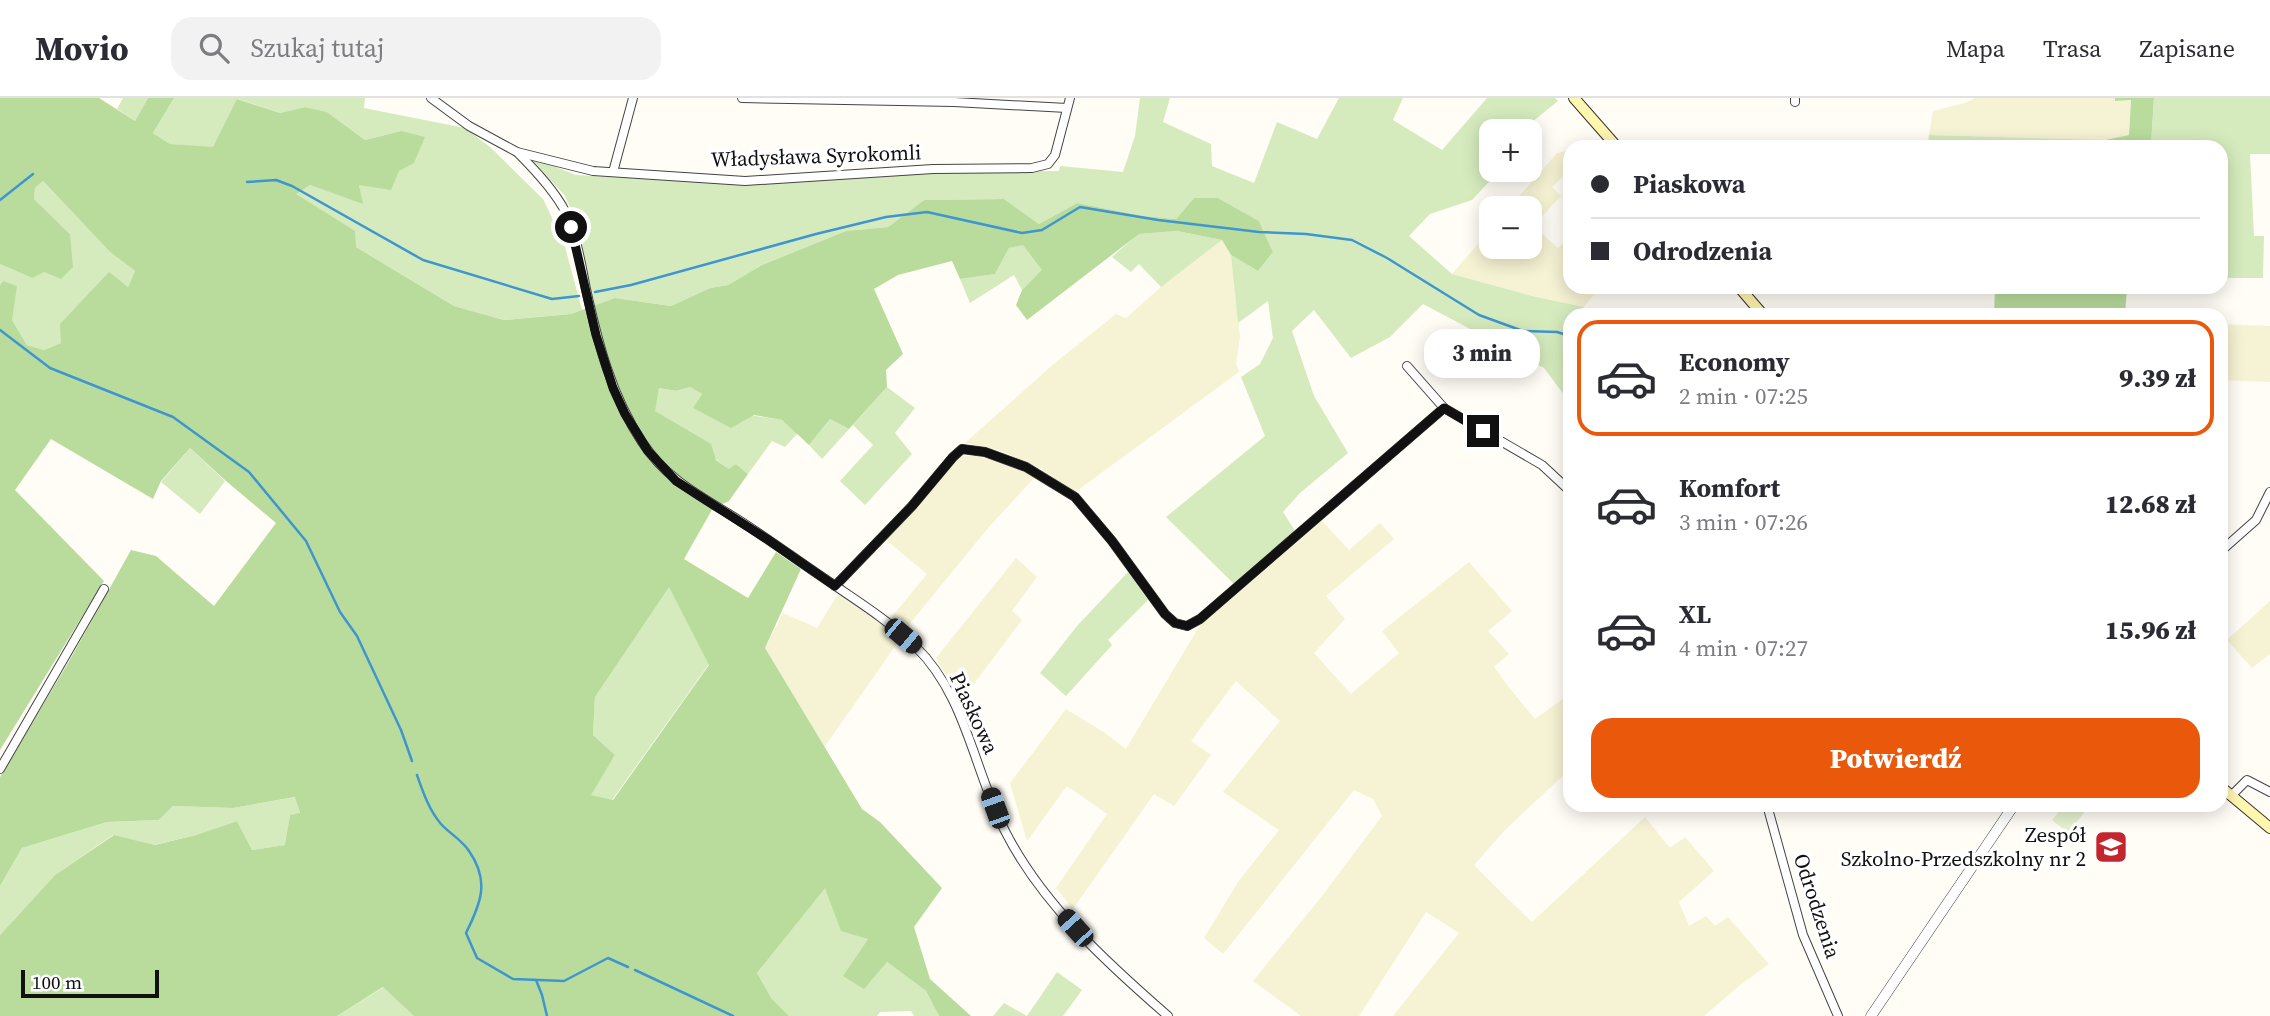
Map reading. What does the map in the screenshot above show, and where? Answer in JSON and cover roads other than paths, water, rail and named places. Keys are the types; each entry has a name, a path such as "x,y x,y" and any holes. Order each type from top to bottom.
{"main road":[{"path":"1574,98 1610,140"},
{"path":"1744,294 1757,308"},
{"path":"2228,793 2270,828"}],"street":[{"name":"Władysława Syrokomli","path":"431,98 469,126 517,152 593,171 745,181 933,169 1032,168 1048,164 1055,155 1070,98"},
{"path":"612,172 633,98"},
{"path":"743,98 955,100 1067,108"},
{"name":"Władysława Syrokomli","path":"517,152 548,187"},
{"name":"Piaskowa","path":"548,187 566,213 571,227 596,335 613,388 625,414 648,451 676,481 767,539 890,624 916,647 932,665 949,692 995,808 1014,848 1033,876 1075,928 1168,1016"},
{"path":"1407,366 1444,408 1542,465 1563,484"},
{"path":"835,586 962,449 985,452 1026,467 1075,497 1112,541 1165,614 1175,623 1187,626 1200,619 1444,408"},
{"path":"2228,546 2244,533 2260,513 2270,492"},
{"path":"2260,513 2270,510"},
{"path":"0,769 104,589"},
{"path":"2231,796 2247,780 2270,792"},
{"name":"Odrodzenia","path":"1769,812 1804,935 1838,1016"},
{"path":"1871,1016 2009,812"}],"waterway":[{"path":"0,200 33,174"},
{"path":"247,182 276,180 292,186 423,260 552,299 579,296"},
{"path":"595,292 631,285 886,217 927,212 1022,233 1042,230 1080,207 1158,220 1352,240 1387,258 1479,315 1523,331 1563,334"},
{"path":"0,330 50,368 173,417 249,472 306,541 340,612 357,636 401,730 412,761"},
{"path":"417,775 433,813 466,847 480,872 479,902 466,933 477,958 513,979 564,981 608,958 628,967"},
{"path":"635,970 733,1016"},
{"path":"536,980 547,1016"}],"place":[{"name":"Zespół Szkolno-Przedszkolny nr 2","path":"2111,847"}]}
